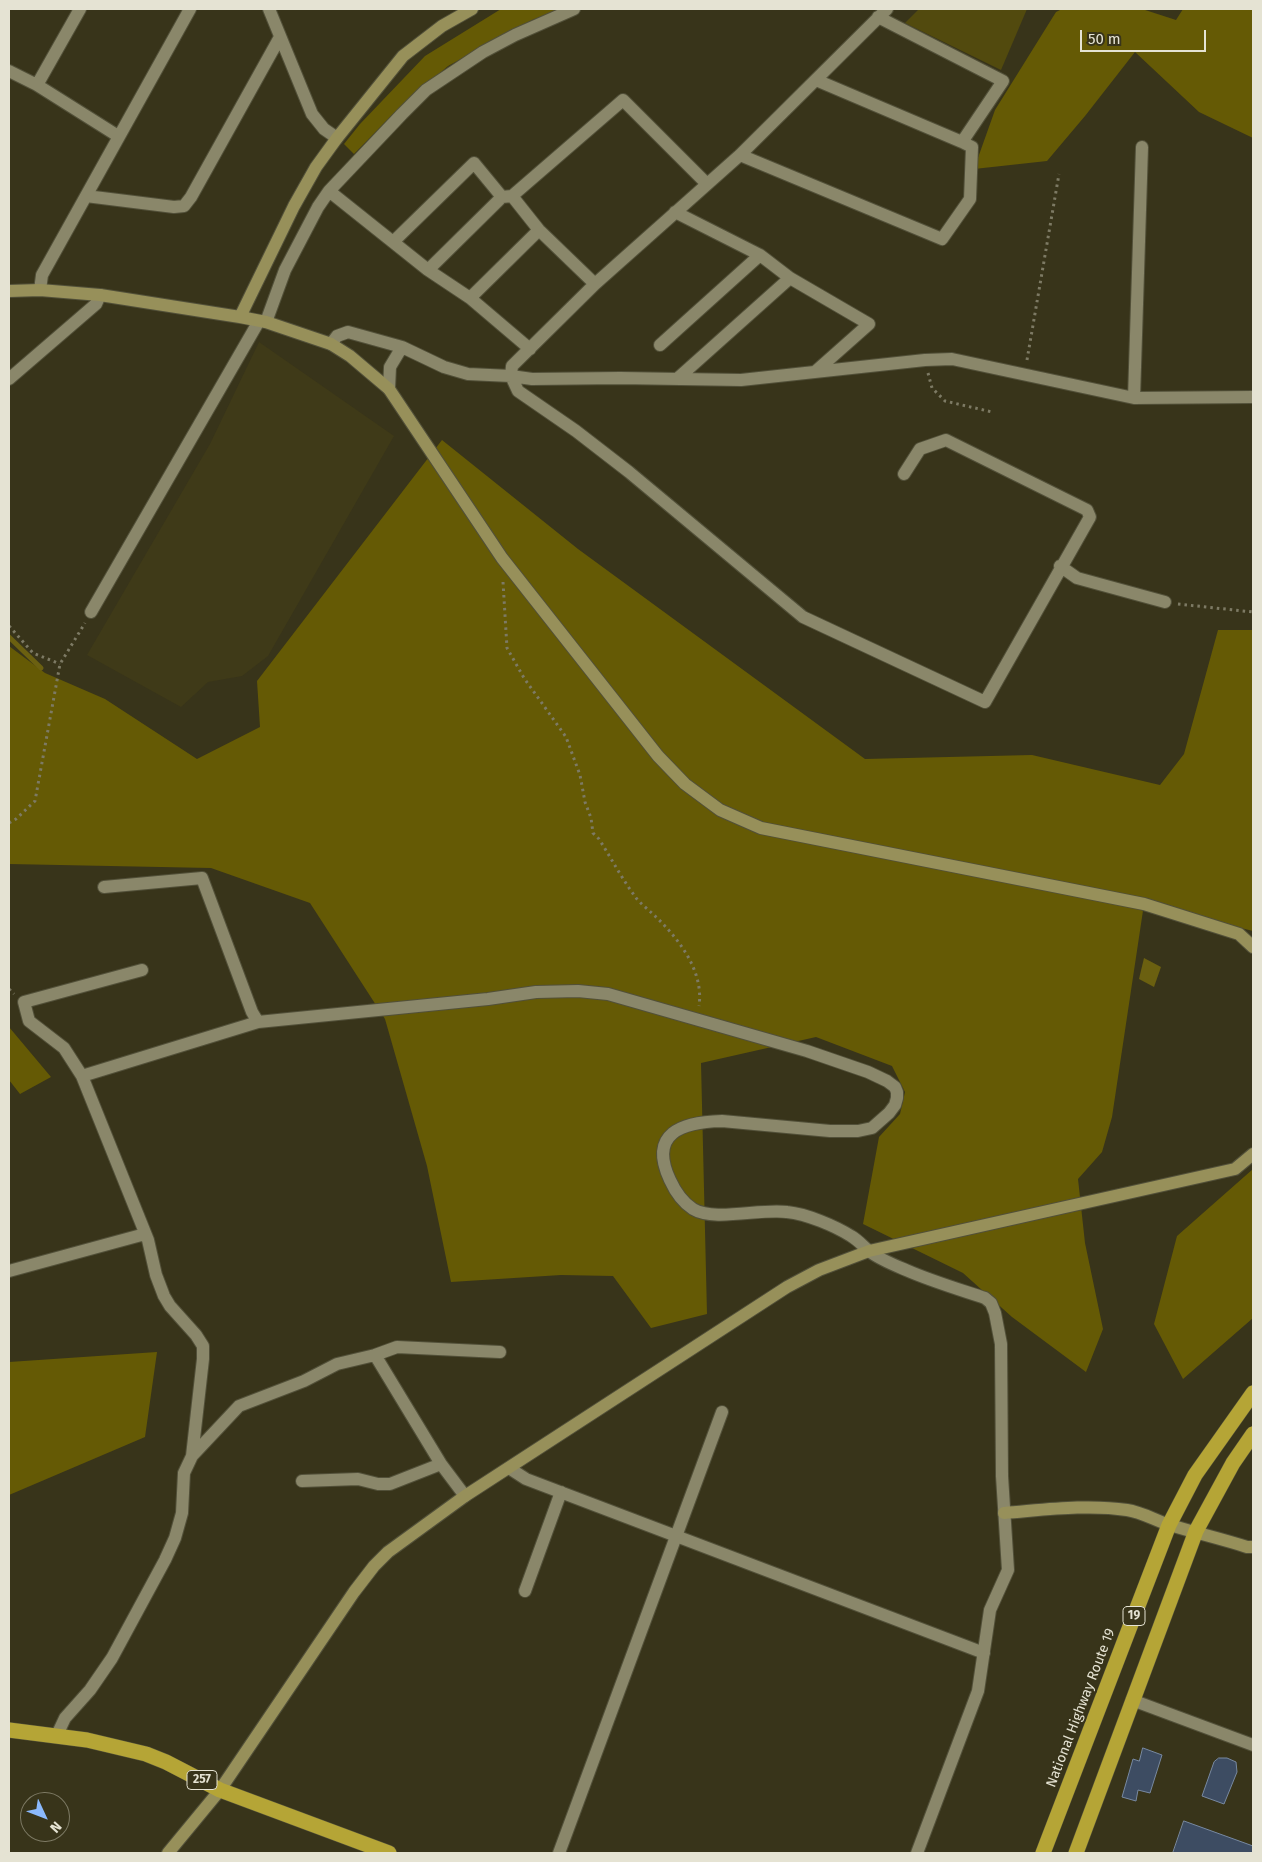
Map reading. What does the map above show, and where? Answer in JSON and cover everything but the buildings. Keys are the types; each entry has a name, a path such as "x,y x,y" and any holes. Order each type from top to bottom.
{"highway":[{"name":"National Highway Route 19","path":"1043,1853 1169,1525 1195,1475 1253,1393"},
{"name":"19","path":"1076,1853 1196,1531 1234,1462 1253,1434"},
{"name":"257","path":"9,1730 88,1740 146,1754 166,1762 220,1790 389,1853"}],"street":[{"path":"37,86 80,9"},
{"path":"40,290 42,275 190,9"},
{"path":"268,9 312,114 324,129 337,138"},
{"path":"240,317 294,206 316,167 337,138 403,56 442,26 472,9"},
{"path":"91,612 262,322 284,270 318,207 329,191 426,90 491,48 515,35 574,9"},
{"path":"904,474 920,449 946,440 1087,510 1090,517 1060,566 985,702 803,617 629,472 576,431 518,391 512,376 512,366 595,284 740,155 883,13 1003,81 962,142"},
{"path":"86,196 174,207 184,206 192,197 280,36"},
{"path":"9,70 118,136"},
{"path":"740,155 942,239 970,200 972,147 816,80"},
{"path":"428,270 507,197 623,100 706,184"},
{"path":"1134,398 1142,147"},
{"path":"393,242 474,163 595,284"},
{"path":"329,191 428,270 470,298 530,349"},
{"path":"675,212 760,255 790,278 869,324 816,371"},
{"path":"470,298 539,230"},
{"path":"660,345 760,255"},
{"path":"677,379 790,278"},
{"path":"9,291 40,290 100,295 240,317 332,344 358,362 389,389 502,558 658,756 685,784 720,810 761,828 1144,904 1239,934 1253,947"},
{"path":"9,379 96,304 100,295"},
{"path":"332,344 337,336 348,332 402,347 444,367 468,374 532,379 741,380 925,360 952,359 1134,398 1253,397"},
{"path":"389,389 390,367 402,347"},
{"path":"1060,566 1077,578 1165,602"},
{"path":"104,887 202,878 252,1012 258,1022"},
{"path":"142,970 24,1002 29,1021 64,1048 82,1076 148,1240 156,1275 164,1296 203,1346 192,1456"},
{"path":"82,1076 258,1022 488,999 536,992 578,991 608,994 807,1051 873,1073 894,1087 897,1098 889,1113 872,1128 858,1131 830,1131 722,1121 705,1122 678,1129 664,1143 662,1152 668,1176 679,1197 693,1209 710,1214 788,1212 819,1221 852,1236 869,1251 919,1276 985,1298 990,1303 998,1327 1001,1344 1002,1476 1008,1570 990,1610 978,1691 917,1853"},
{"path":"168,1853 220,1790 313,1652 374,1566 388,1552 466,1496 787,1287 820,1270 869,1251 1235,1169 1253,1154"},
{"path":"9,1272 144,1234"},
{"path":"57,1735 65,1718 90,1690 112,1658 165,1560 175,1538 182,1513 184,1473 192,1456 238,1406 304,1380 337,1364 355,1358 375,1355 397,1347 500,1352"},
{"path":"375,1355 441,1464 466,1496"},
{"path":"559,1853 722,1412"},
{"path":"302,1482 358,1480 390,1484 441,1464"},
{"path":"509,1468 526,1479 984,1653"},
{"path":"525,1591 561,1492"},
{"path":"1004,1513 1110,1508 1130,1511 1169,1525 1253,1548"},
{"path":"1132,1700 1253,1745"}],"path":[{"path":"1024,374 1059,174"},
{"path":"925,360 932,388 940,398 992,412"},
{"path":"502,558 507,648 524,678 566,737 580,775 585,802 591,818 592,833 600,839 634,896 670,931 690,961 696,973 700,996 696,1018"},
{"path":"1165,602 1253,612"},
{"path":"9,823 35,801 60,664 91,612"},
{"path":"9,626 33,653 60,664"}],"shaded area":[{"path":"501,9 562,9 532,20 448,66 392,115 354,154 344,144 360,124 425,56"},
{"path":"919,9 1027,9 1001,70 905,23"},
{"path":"1062,9 1142,9 1176,20 1183,9 1253,9 1253,138 1199,112 1135,52 1047,161 974,169 995,110 1056,12"},
{"path":"259,342 394,436 268,656 242,676 208,682 181,707 87,655 210,444"},
{"path":"442,440 578,549 865,759 1032,755 1160,785 1184,754 1218,630 1253,630 1253,931 1144,904 1112,1117 1102,1152 1078,1179 1085,1243 1103,1329 1086,1372 1012,1317 963,1273 863,1224 879,1137 900,1114 905,1092 892,1066 816,1037 701,1063 707,1314 651,1328 613,1276 561,1275 451,1282 427,1166 385,1019 310,903 211,868 9,864 9,646 45,673 105,699 197,759 260,727 257,681"},
{"path":"1144,958 1161,967 1154,987 1139,979"},
{"path":"9,1027 51,1077 20,1094 9,1080"},
{"path":"1253,1169 1253,1318 1183,1379 1154,1324 1177,1236"},
{"path":"157,1352 145,1437 9,1495 9,1362"}],"waterway":[{"path":"9,637 41,668"}]}
